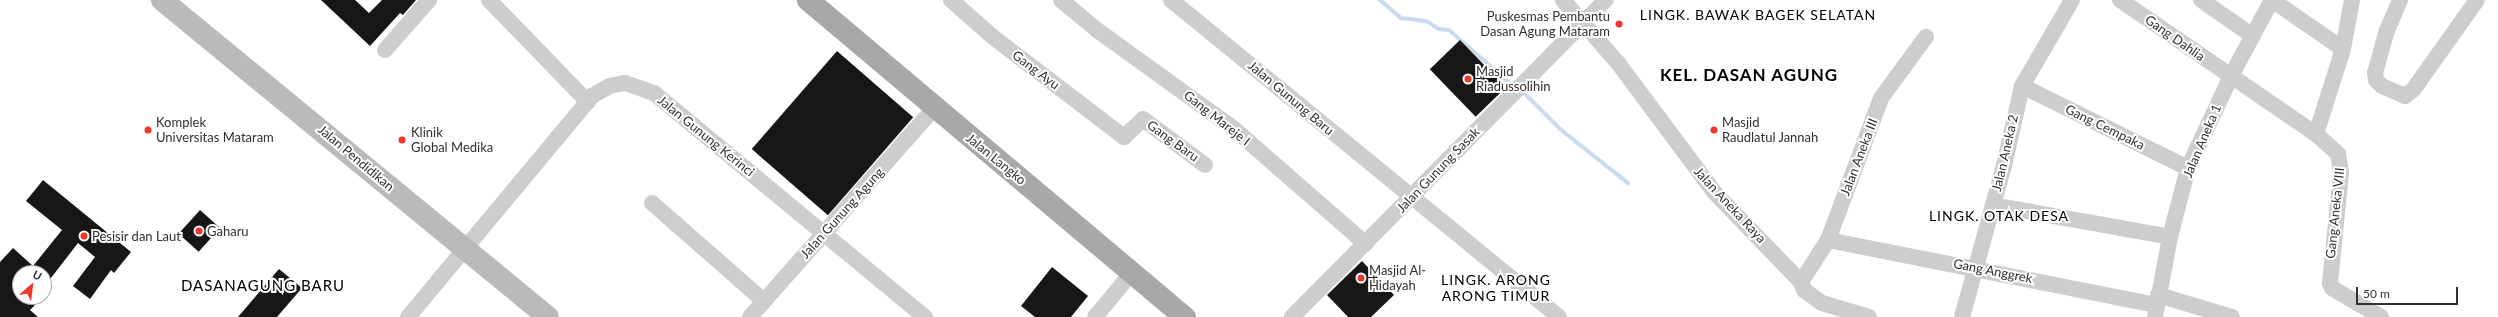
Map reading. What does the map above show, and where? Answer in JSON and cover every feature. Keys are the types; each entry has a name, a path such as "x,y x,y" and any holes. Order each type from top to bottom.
{"main road":[{"name":"Jalan Pendidikan","path":"162,0 548,317"},
{"name":"Jalan Langko","path":"808,0 934,108 1186,317"}],"street":[{"path":"385,50 428,0"},
{"path":"489,0 588,102"},
{"name":"Gang Ayu","path":"951,0 993,37 1124,137"},
{"name":"Gang Mareje I","path":"1061,0 1097,30 1233,128 1366,244"},
{"name":"Jalan Gunung Baru","path":"1171,0 1560,317"},
{"name":"Jalan Aneka Raya","path":"1563,0 1651,104 1708,184 1801,282 1809,295 1822,304 1869,317"},
{"name":"Jalan Gunung Sasak","path":"1292,317 1584,24 1606,0"},
{"name":"Jalan Aneka 2","path":"1962,317 1977,268 2022,86 2072,0"},
{"name":"Gang Dahlia","path":"2120,0 2316,134"},
{"path":"2201,0 2253,36"},
{"path":"2272,0 2343,49"},
{"name":"Jalan Aneka 1","path":"2157,306 2170,237 2188,168 2230,76 2272,0"},
{"path":"2316,134 2343,49 2352,0"},
{"path":"2400,0 2375,64 2376,80 2392,92 2405,96 2410,93 2477,0"},
{"name":"Jalan Aneka III","path":"1801,282 1828,240 1882,98 1926,38"},
{"name":"Jalan Gunung Kerinci","path":"408,317 467,250 588,102 601,91 617,84 634,84 649,90 925,317"},
{"name":"Gang Cempaka","path":"2022,86 2188,168"},
{"name":"Jalan Gunung Agung","path":"750,317 934,108"},
{"name":"Gang Baru","path":"1124,137 1143,119 1205,165"},
{"name":"Gang Aneka VIII","path":"2316,134 2338,154 2342,173 2330,283 2332,288 2381,317"},
{"path":"652,202 764,301"},
{"path":"1993,205 2170,237"},
{"name":"Gang Anggrek","path":"1828,240 1977,268 2157,306 2232,317"},
{"path":"1095,317 1133,272"}],"building":[{"path":"321,0 355,0 369,13 382,0 416,0 403,15 400,13 370,46"},
{"name":"Masjid Riadussolihin","path":"1460,40 1506,87 1476,117 1430,69"},
{"path":"837,51 913,117 828,215 752,149"},
{"name":"Pesisir dan Laut","path":"43,180 131,252 114,273 111,270 90,299 73,286 95,257 78,243 52,277 52,265 34,265 62,230 26,201"},
{"name":"Gaharu","path":"200,210 220,228 199,252 179,234"},
{"name":"Pesisir dan Laut","path":"13,248 32,265 12,265 12,305 35,305 30,310 38,317 0,317 0,262"},
{"name":"Masjid Al- Hidayah","path":"1362,261 1394,295 1371,317 1348,317 1327,295"},
{"path":"1052,267 1088,296 1071,317 1035,317 1021,306"},
{"path":"279,269 302,288 277,317 238,317"}],"waterway":[{"path":"1380,0 1401,18 1426,21 1439,29 1449,30 1514,87"},
{"path":"1522,91 1560,129 1628,183"}],"place":[{"name":"Puskesmas Pembantu Dasan Agung Mataram","path":"1619,24"},
{"name":"Masjid Riadussolihin","path":"1468,79"},
{"name":"Komplek Universitas Mataram","path":"148,130"},
{"name":"Masjid Raudlatul Jannah","path":"1714,130"},
{"name":"Klinik Global Medika","path":"402,140"},
{"name":"Gaharu","path":"199,231"},
{"name":"Pesisir dan Laut","path":"84,236"},
{"name":"Masjid Al- Hidayah","path":"1361,278"}],"district":[{"name":"LINGK. BAWAK BAGEK SELATAN","path":"1758,15"},
{"name":"KEL. DASAN AGUNG","path":"1749,75"},
{"name":"LINGK. OTAK DESA","path":"1999,216"},
{"name":"DASANAGUNG BARU","path":"263,286"},
{"name":"LINGK. ARONG ARONG TIMUR","path":"1496,288"}]}
